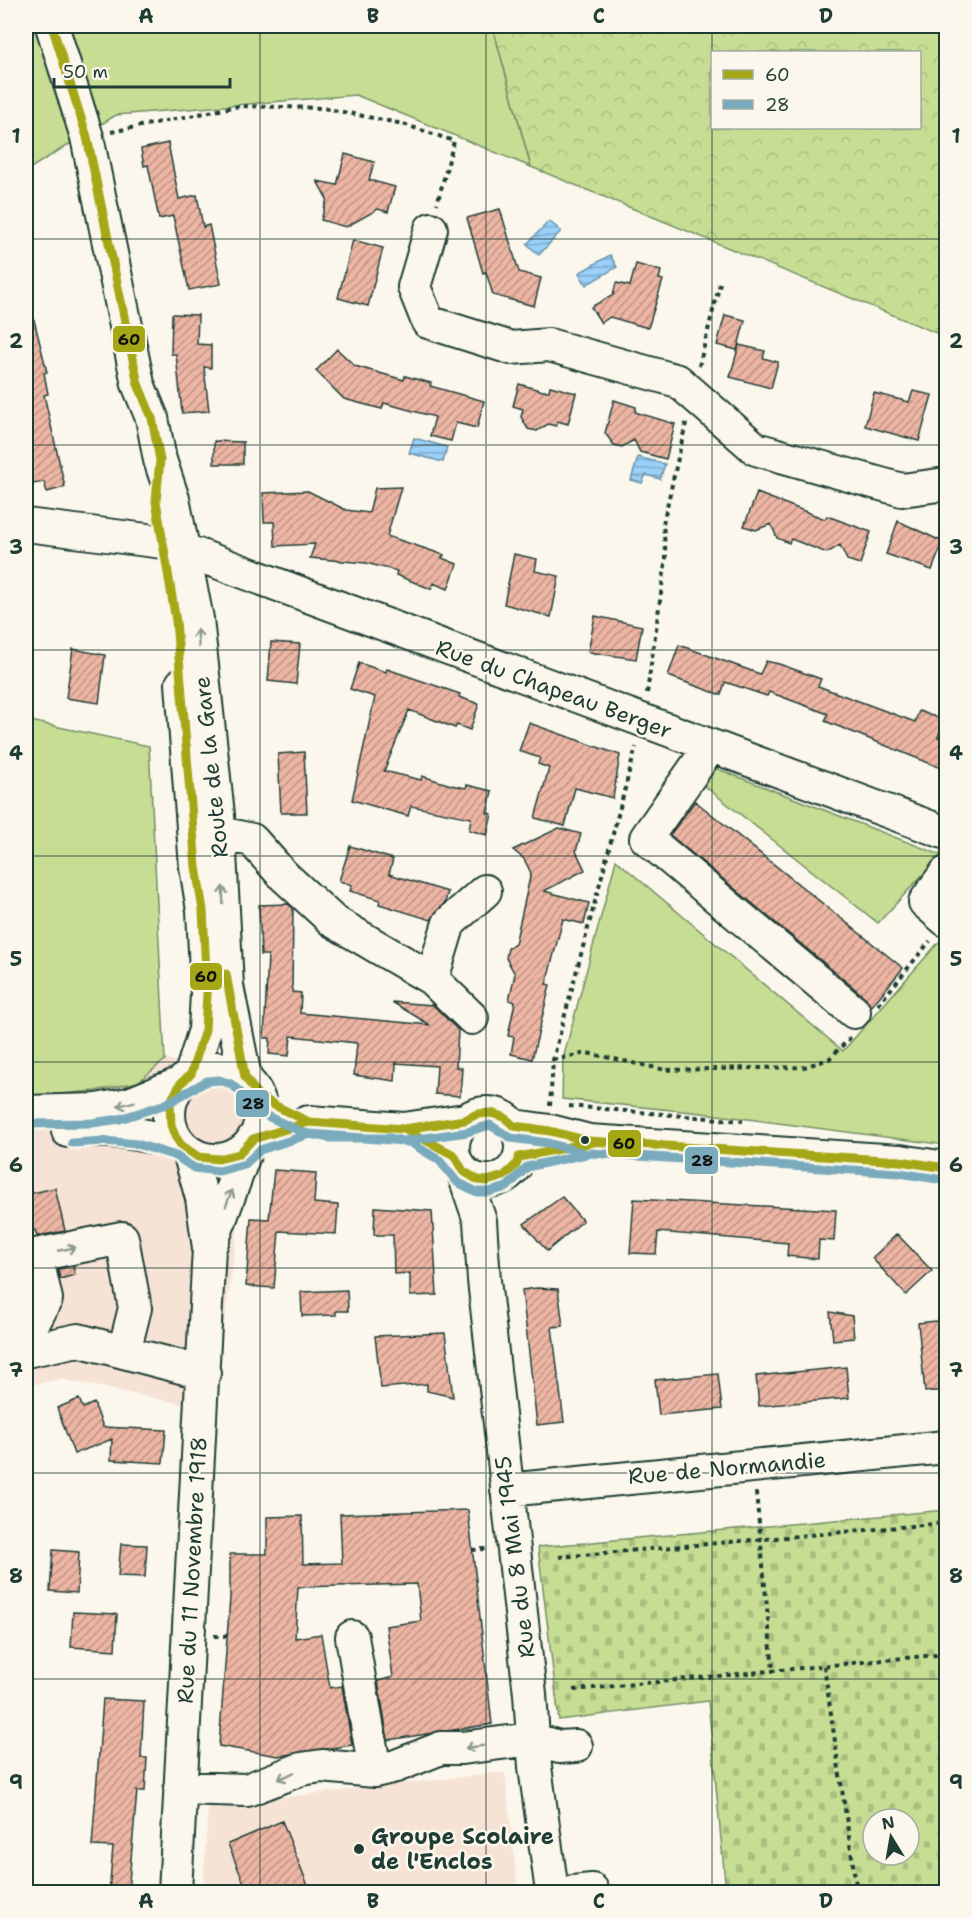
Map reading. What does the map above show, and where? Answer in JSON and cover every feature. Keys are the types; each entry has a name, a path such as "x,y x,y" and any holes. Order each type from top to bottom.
{"street":[{"name":"Route de la Gare","path":"52,26 87,137 138,384 152,418 160,460 156,501 196,619 220,833 227,986 251,1086"},
{"path":"431,229 414,287 428,322 511,348 549,345 678,381 756,449 902,490 946,484"},
{"name":"Rue du Chapeau Berger","path":"26,525 173,546 946,833"},
{"name":"Route de la Gare","path":"173,546 176,621 196,867 203,910 207,994 205,1030 186,1079"},
{"path":"710,747 646,838 859,1017"},
{"path":"220,833 252,840 283,875 333,921 432,979 472,1017"},
{"path":"939,929 925,903 946,873"},
{"path":"432,979 449,923 485,891"},
{"path":"26,1112 97,1110 129,1104 214,1068 227,1069 309,1122"},
{"path":"185,1148 171,1125 169,1114 170,1103 186,1079"},
{"path":"26,1132 105,1129 139,1132 185,1148 208,1159 219,1159 239,1154 250,1143 261,1120 251,1086"},
{"path":"250,1143 309,1122 404,1129 465,1120 477,1114 491,1113 504,1118 514,1126 520,1141 515,1164 491,1209 480,1221"},
{"path":"458,1163 454,1136 465,1120"},
{"path":"514,1126 550,1131 589,1141 900,1161 946,1168"},
{"path":"404,1129 458,1163 470,1177 487,1181 496,1180 515,1164 589,1141"},
{"name":"Rue du 11 Novembre 1918","path":"209,1248 250,1143"},
{"name":"Rue du 11 Novembre 1918","path":"175,1893 209,1248 202,1198 185,1148"},
{"name":"Rue du 8 Mai 1945","path":"458,1163 480,1221 483,1269 530,1695 532,1739 552,1893"},
{"path":"124,1352 135,1308 122,1238 36,1255 46,1299 30,1317 78,1340 204,1373"},
{"path":"26,1351 78,1340"},
{"name":"Rue de Normandie","path":"507,1490 946,1447"},
{"path":"352,1637 375,1771"},
{"path":"180,1788 247,1790 301,1768 322,1766 375,1771 396,1766 441,1748 462,1748 532,1739 558,1747 576,1746"}],"path":[{"path":"87,137 239,106 323,108 403,124 454,141 431,229"},
{"path":"646,694 666,558 663,524 692,394 722,279"},
{"path":"550,1113 553,1060 639,736"},
{"path":"553,1060 587,1053 666,1070 804,1067 829,1059 859,1017 939,929"},
{"path":"753,1466 773,1670"},
{"path":"559,1557 946,1523"},
{"path":"472,1550 488,1549"},
{"path":"212,1636 228,1636"},
{"path":"574,1690 946,1654"},
{"path":"824,1666 857,1893"}],"shaded area":[{"path":"165,1060 261,1067 212,1410 61,1379 26,1386 26,1097 95,1091 138,1082"},
{"name":"Groupe Scolaire de l'Enclos","path":"505,1772 518,1892 203,1892 208,1806"}],"green space":[{"path":"26,26 482,26 494,31 531,167 356,95 116,115 26,171"},
{"path":"482,26 946,26 946,337 531,167 494,31"},
{"path":"26,720 149,746 165,1060 138,1082 95,1091 26,1097"},
{"path":"715,768 941,855 878,923 702,784"},
{"path":"616,860 843,1051 946,934 946,1145 702,1113 562,1099 563,1059"},
{"path":"946,1510 946,1892 726,1892 708,1701 559,1720 538,1547"}],"water":[{"path":"549,221 561,231 539,255 527,244"},
{"path":"610,255 617,267 586,285 579,273"},
{"path":"414,438 447,447 443,462 409,453"},
{"path":"638,457 665,464 660,479 646,475 642,483 631,480"}],"building":[{"path":"168,143 179,199 197,195 203,227 209,225 221,284 189,290 173,216 159,219 148,165 144,166 141,149"},
{"path":"345,154 374,162 369,180 395,187 388,212 378,209 346,227 321,220 327,199 317,181 337,185"},
{"path":"500,209 519,272 541,278 534,306 493,295 486,272 483,273 467,218"},
{"path":"353,240 383,248 368,306 338,298"},
{"path":"636,264 661,271 659,279 663,280 648,328 610,317 601,323 591,307 613,295 616,283 630,286"},
{"path":"26,312 32,312 47,372 44,373 48,394 44,395 65,487 47,492 44,482 33,484 29,465 26,465"},
{"path":"172,314 198,315 197,344 211,345 211,368 204,367 209,411 182,413 176,354 171,354"},
{"path":"725,315 745,320 737,350 717,345"},
{"path":"739,345 765,351 763,358 778,362 771,388 730,377"},
{"path":"337,349 355,366 404,380 405,376 431,383 430,386 484,401 477,428 456,423 451,441 430,436 435,417 384,403 382,409 344,399 316,371"},
{"path":"519,384 543,391 549,391 550,386 576,393 568,424 557,421 556,426 548,424 537,431 528,429 521,417 523,409 513,406"},
{"path":"913,391 932,395 919,441 865,426 874,393 909,402"},
{"path":"614,400 636,407 635,412 675,424 666,459 640,452 634,440 622,447 614,445 605,433"},
{"path":"214,441 243,442 243,464 214,464"},
{"path":"401,487 387,536 444,555 442,558 457,564 448,589 433,583 431,589 396,575 397,571 366,563 310,558 315,544 275,546 274,522 264,522 263,493 308,491 346,510 369,513 375,488"},
{"path":"757,493 825,519 827,516 871,532 860,564 847,560 840,545 827,553 791,539 789,543 777,538 771,524 756,530 744,526"},
{"path":"898,521 943,542 932,570 886,554"},
{"path":"514,554 537,559 535,571 559,576 551,617 504,604"},
{"path":"595,616 642,626 636,659 588,652"},
{"path":"271,642 300,644 296,684 268,681"},
{"path":"679,645 760,674 766,661 779,664 821,679 818,686 915,722 919,711 944,720 938,737 946,740 946,770 825,721 828,714 769,692 767,696 725,682 721,695 668,676"},
{"path":"73,649 105,655 99,703 66,698"},
{"path":"359,663 386,672 387,669 460,694 459,697 479,704 470,730 457,725 455,728 409,710 384,771 421,780 422,776 451,785 466,788 467,785 492,791 487,813 492,814 487,835 469,830 471,818 411,806 408,816 352,800 375,697 350,689"},
{"path":"529,723 620,755 613,798 575,788 565,826 535,818 549,768 538,764 540,758 519,751"},
{"path":"304,752 307,813 281,813 278,754"},
{"path":"695,801 903,968 871,1007 866,998 670,835"},
{"path":"559,828 581,834 576,851 585,870 544,891 589,903 584,924 563,919 546,984 550,985 532,1059 511,1054 514,1037 508,1036 515,1002 509,1000 515,974 506,958 508,948 515,944 531,873 524,859 513,850"},
{"path":"350,846 393,859 389,874 448,892 445,902 431,920 379,904 380,900 350,891 352,885 339,881"},
{"path":"288,904 293,908 292,992 301,993 300,1013 430,1025 392,1002 433,1005 458,1030 456,1067 462,1068 460,1096 435,1094 437,1066 396,1063 395,1081 354,1075 357,1043 291,1036 289,1056 269,1054 270,1038 264,1038 268,955 261,955 259,905"},
{"path":"274,1170 316,1173 314,1203 338,1205 336,1234 279,1231 274,1288 246,1286 251,1218 269,1219"},
{"path":"55,1188 65,1231 37,1236 35,1230 26,1233 26,1205 30,1204 28,1194"},
{"path":"562,1197 583,1221 547,1251 524,1224"},
{"path":"634,1199 836,1210 834,1241 819,1240 818,1259 787,1256 788,1243 658,1232 656,1254 630,1253"},
{"path":"375,1207 432,1211 437,1295 410,1296 410,1273 394,1274 393,1235 374,1235"},
{"path":"897,1234 932,1271 906,1295 872,1258"},
{"path":"73,1266 75,1275 60,1279 58,1269"},
{"path":"558,1289 563,1326 552,1327 564,1422 537,1425 522,1290"},
{"path":"347,1290 348,1311 336,1311 336,1315 302,1316 301,1292"},
{"path":"830,1312 852,1316 854,1338 833,1340"},
{"path":"946,1320 946,1390 925,1392 918,1323"},
{"path":"445,1333 453,1397 427,1391 427,1384 381,1388 375,1336"},
{"path":"846,1367 849,1398 759,1406 756,1376"},
{"path":"718,1374 722,1409 659,1415 655,1380"},
{"path":"79,1399 83,1408 94,1403 103,1427 166,1430 163,1463 111,1460 112,1439 74,1454 57,1408"},
{"path":"468,1510 492,1724 388,1740 378,1681 393,1677 386,1626 421,1621 417,1584 298,1587 295,1638 321,1634 330,1688 342,1686 352,1745 278,1756 219,1746 230,1598 230,1554 267,1554 267,1517 302,1516 303,1564 342,1563 340,1514"},
{"path":"121,1544 147,1545 145,1577 118,1576"},
{"path":"53,1550 79,1552 77,1593 50,1591"},
{"path":"73,1612 117,1614 115,1650 71,1647"},
{"path":"103,1699 144,1701 141,1758 147,1758 145,1791 137,1791 128,1893 109,1893 113,1847 92,1846"},
{"path":"282,1821 311,1893 248,1893 228,1844"}],"transit line":[{"name":"60","path":"52,26 87,137 138,384 152,418 160,460 156,501 176,621 196,867 203,910 207,994 205,1030 191,1074 181,1083 170,1103 171,1125 181,1145 198,1157 219,1159 239,1154 253,1139 309,1122 404,1129 465,1120 477,1114 491,1113 504,1117 514,1126 550,1131 589,1141 900,1161 946,1168"},
{"name":"60","path":"226,974 245,1077 257,1094 309,1122 404,1129 454,1155 463,1171 478,1180 487,1181 504,1176 516,1165 519,1157 594,1142"},
{"name":"28","path":"26,1124 92,1123 120,1119 166,1104 207,1081 219,1080 231,1084 267,1116 304,1133 330,1138 391,1138 411,1143 439,1160 457,1182 477,1192 489,1192 507,1187 527,1167 590,1153 899,1173 944,1180"},
{"name":"28","path":"72,1143 105,1141 137,1144 176,1156 194,1168 219,1171 245,1164 260,1150 310,1134 404,1141 467,1132 490,1125 511,1138 548,1143 588,1154"}],"place":[{"name":"Groupe Scolaire de l'Enclos","path":"359,1849"}]}
